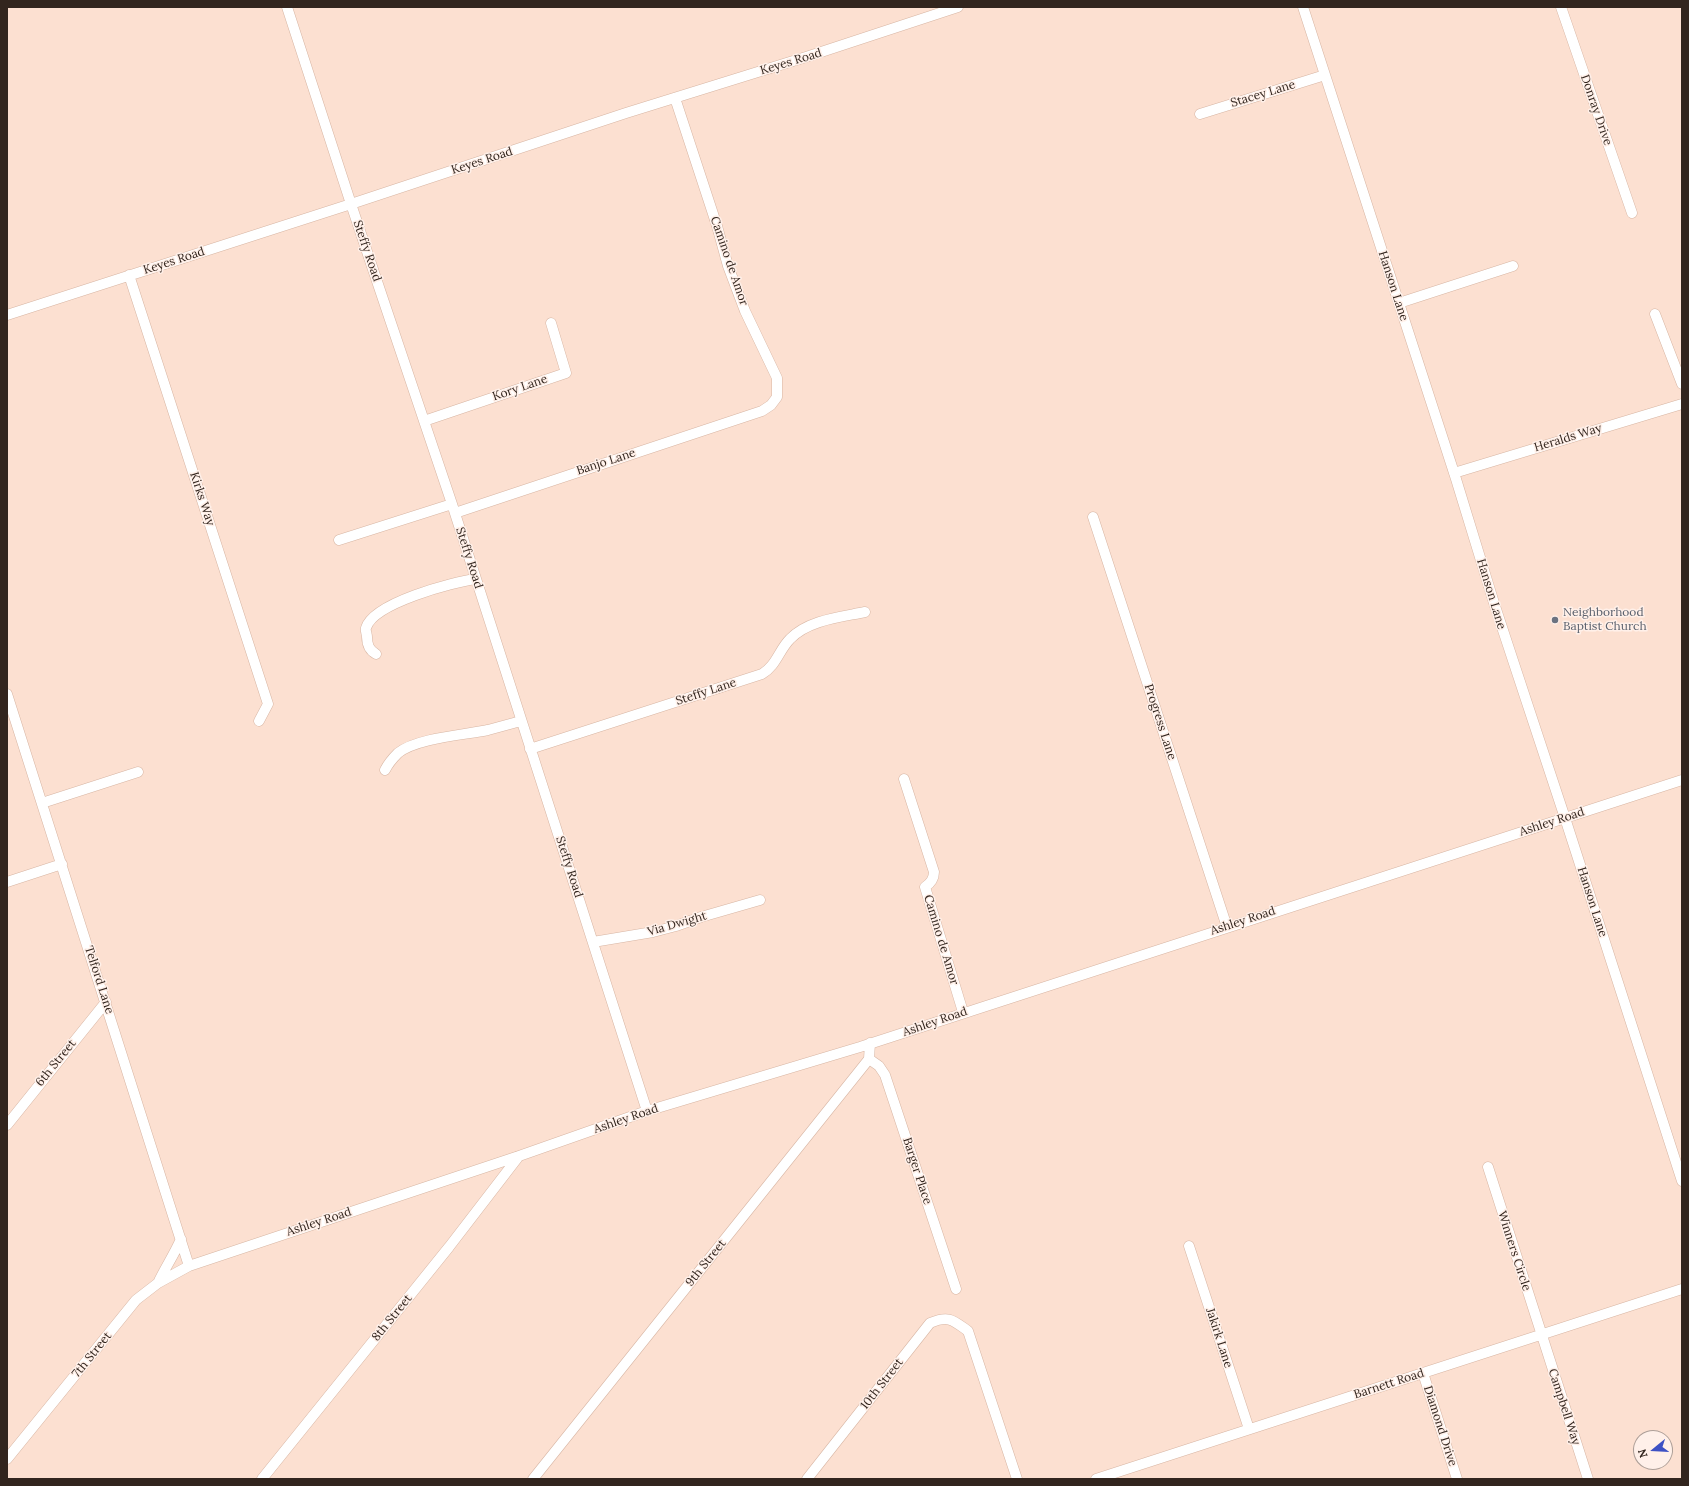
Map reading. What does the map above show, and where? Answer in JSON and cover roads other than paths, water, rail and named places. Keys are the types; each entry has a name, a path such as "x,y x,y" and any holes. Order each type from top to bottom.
{"street":[{"name":"Steffy Road","path":"287,7 351,204 453,508 647,1111"},
{"name":"Keyes Road","path":"7,315 351,204 626,112 806,57 958,7"},
{"name":"Hanson Lane","path":"1304,7 1454,473 1494,603 1682,1181"},
{"name":"Donray Drive","path":"1561,7 1632,213"},
{"name":"Stacey Lane","path":"1200,114 1325,75"},
{"name":"Camino de Amor","path":"675,98 717,226 728,266 745,311 777,378 777,396 771,405 762,411 756,412"},
{"path":"1399,303 1513,266"},
{"name":"Kirks Way","path":"129,275 268,704 260,721"},
{"path":"1655,314 1682,384"},
{"name":"Kory Lane","path":"424,421 566,373 551,323"},
{"name":"Heralds Way","path":"1454,473 1682,404"},
{"name":"Banjo Lane","path":"339,540 453,508 756,412"},
{"name":"Progress Lane","path":"1093,518 1227,926"},
{"path":"376,654 371,651 367,644 366,628 374,617 400,601 416,595 476,579"},
{"name":"Steffy Lane","path":"530,749 762,674 773,666 784,646 802,629 819,623 865,612"},
{"name":"Telford Lane","path":"7,694 189,1266"},
{"path":"385,770 388,764 399,753 408,748 428,741 488,730 521,721"},
{"path":"42,803 138,772"},
{"name":"Camino de Amor","path":"904,779 934,872 934,878 929,885 925,887 963,1012"},
{"name":"Ashley Road","path":"189,1266 519,1156 647,1111 870,1043 1227,926 1682,780"},
{"path":"7,882 62,864"},
{"name":"Via Dwight","path":"593,942 653,932 760,900"},
{"name":"6th Street","path":"7,1125 106,1002"},
{"path":"870,1043 870,1059"},
{"name":"Barger Place","path":"870,1059 879,1066 885,1075 956,1289"},
{"name":"9th Street","path":"533,1479 870,1059"},
{"name":"8th Street","path":"262,1479 449,1247 519,1156"},
{"name":"Winners Circle","path":"1488,1168 1541,1334"},
{"path":"158,1283 164,1268 174,1255 181,1239"},
{"name":"Jakirk Lane","path":"1189,1246 1249,1429"},
{"name":"7th Street","path":"7,1459 136,1300 158,1283 189,1266"},
{"name":"Barnett Road","path":"1096,1479 1682,1289"},
{"name":"10th Street","path":"807,1479 930,1323 941,1318 952,1319 968,1331 1016,1479"},
{"name":"Campbell Way","path":"1541,1334 1588,1479"},
{"name":"Diamond Drive","path":"1423,1373 1457,1479"}],"place":[{"name":"Neighborhood Baptist Church","path":"1555,620"}]}
